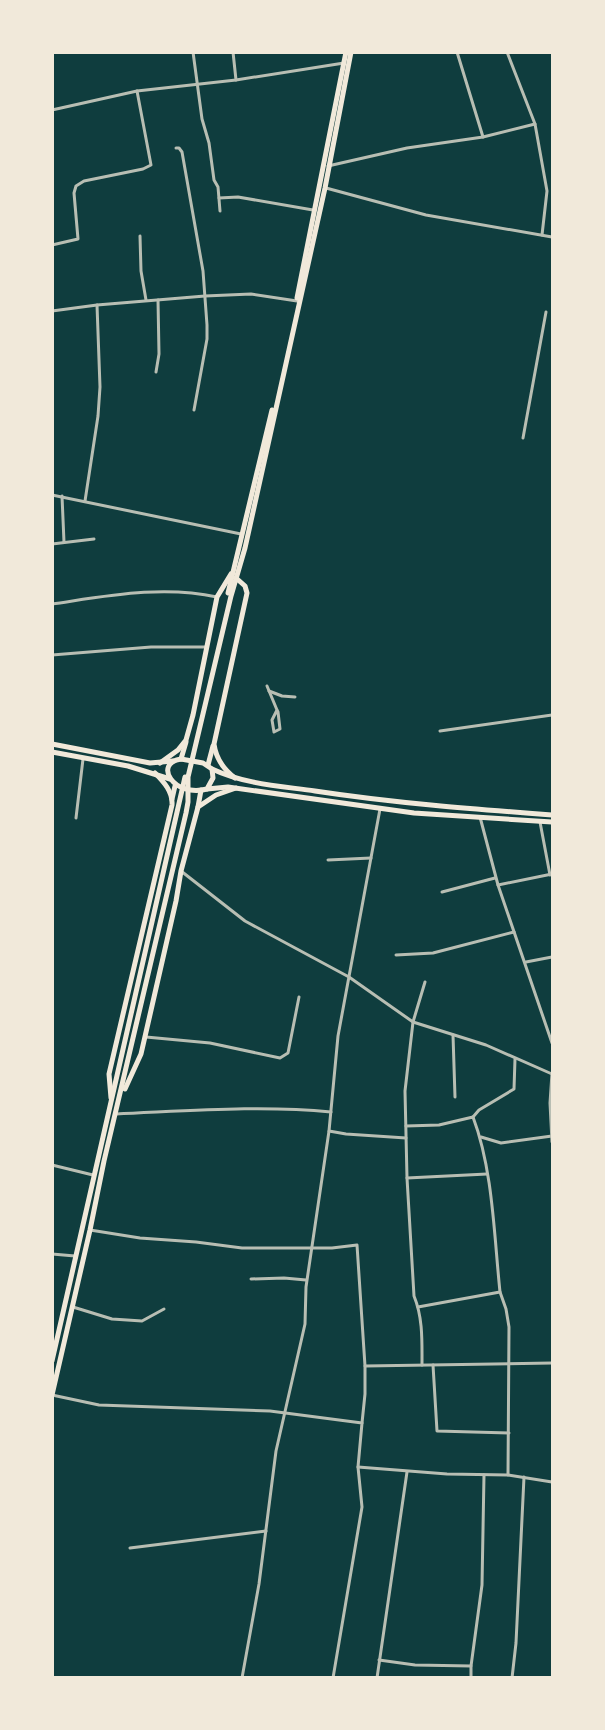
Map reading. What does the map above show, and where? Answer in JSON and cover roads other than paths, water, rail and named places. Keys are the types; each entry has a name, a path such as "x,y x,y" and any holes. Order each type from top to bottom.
{"main road":[{"path":"52,1361 205,701 245,548 325,188 325,166 346,52"},
{"path":"52,1395 104,1161 186,813 188,774 297,301 313,210 351,52"},
{"path":"185,759 186,740 217,597 234,570"},
{"path":"118,1104 141,1054 202,790 212,780 208,766 246,594 245,586 236,578"},
{"path":"160,764 178,750 186,740"},
{"path":"52,744 160,764 185,759 235,778 400,803 552,815"},
{"path":"214,744 218,760 235,778"},
{"path":"52,752 155,773 170,779 177,787 202,790 236,788 380,808 552,822"},
{"path":"170,779 168,769 173,761"},
{"path":"155,773 165,784 172,800"},
{"path":"111,1102 109,1074 172,800 177,787"},
{"path":"198,807 216,795 236,788"}],"street":[{"path":"193,52 214,180 218,187 220,211"},
{"path":"233,52 236,80"},
{"path":"457,52 483,138"},
{"path":"507,52 535,124 547,191 542,235"},
{"path":"52,110 137,91 236,80 344,63"},
{"path":"52,245 78,239 74,193 76,186 151,165 137,91"},
{"path":"325,166 407,148 483,138 535,124"},
{"path":"176,148 182,152 205,296 207,339 194,410"},
{"path":"325,188 426,215 552,237"},
{"path":"219,198 238,197 313,210"},
{"path":"140,236 141,271 146,300"},
{"path":"52,311 146,300 251,294 297,301"},
{"path":"156,372 159,354 158,300"},
{"path":"85,501 98,416 100,387 97,305"},
{"path":"523,438 546,312"},
{"path":"52,495 243,534"},
{"path":"62,496 64,542"},
{"path":"52,544 94,539"},
{"path":"52,604 149,591 183,592 217,597"},
{"path":"52,655 151,647 207,647"},
{"path":"267,686 277,710 280,729 274,732 273,720 277,710"},
{"path":"269,691 282,696 295,697"},
{"path":"440,731 552,715"},
{"path":"76,818 83,757"},
{"path":"242,1677 259,1584 276,1451 305,1324 307,1281 329,1131 338,1036 380,808"},
{"path":"480,817 495,878 526,962 552,1043"},
{"path":"498,885 551,874 540,822"},
{"path":"328,860 371,858"},
{"path":"182,871 245,921 349,978 413,1022 486,1046 552,1073 550,1086 552,1142"},
{"path":"442,892 495,878"},
{"path":"396,955 434,953 514,932"},
{"path":"526,962 552,957"},
{"path":"422,1365 422,1327 414,1296 407,1178 405,1091 413,1022 425,982"},
{"path":"145,1036 210,1043 284,1057 288,1053 299,997"},
{"path":"453,1035 456,1097"},
{"path":"406,1126 440,1125 473,1117 479,1110 514,1089 514,1059"},
{"path":"116,1114 296,1108 331,1112"},
{"path":"473,1117 481,1137 500,1292 509,1327 508,1475"},
{"path":"329,1131 406,1138"},
{"path":"481,1137 501,1143 552,1136"},
{"path":"52,1165 95,1175"},
{"path":"407,1178 487,1174"},
{"path":"90,1230 140,1238 242,1248 338,1248 355,1245 358,1247 365,1366 365,1394 358,1467 362,1507 333,1677"},
{"path":"52,1254 76,1256"},
{"path":"251,1280 284,1278 307,1281"},
{"path":"418,1307 500,1292"},
{"path":"72,1307 112,1319 142,1321 164,1309"},
{"path":"52,1325 60,1325"},
{"path":"365,1366 552,1363"},
{"path":"433,1365 437,1431 509,1433"},
{"path":"52,1395 99,1405 285,1413 362,1423"},
{"path":"358,1467 407,1472 508,1475 552,1482"},
{"path":"377,1677 407,1472"},
{"path":"471,1677 482,1585 484,1475"},
{"path":"512,1677 516,1643 524,1477"},
{"path":"130,1548 266,1531"},
{"path":"379,1660 415,1665 471,1666"}]}
